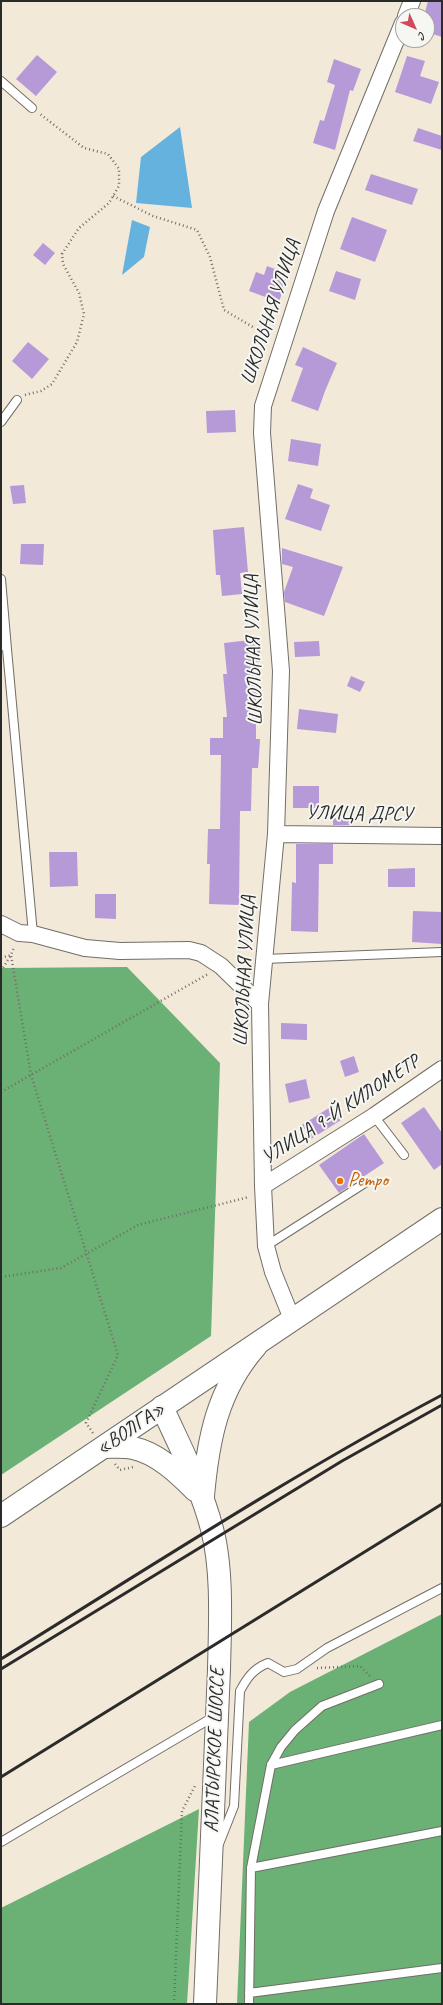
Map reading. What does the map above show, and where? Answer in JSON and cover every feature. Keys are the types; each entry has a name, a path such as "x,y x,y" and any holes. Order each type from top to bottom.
{"main road":[{"path":"203,1497 211,1437 218,1407 235,1374 261,1341 442,1219"},
{"name":"«ВОЛГА»","path":"1,1516 261,1341"},
{"path":"162,1407 203,1497"},
{"path":"103,1446 133,1448 147,1453 166,1464 203,1497"},
{"name":"АЛАТЫРСКОЕ ШОССЕ","path":"203,1497 213,1534 217,1565 220,1619 209,1869 205,2004"}],"street":[{"name":"ШКОЛЬНАЯ УЛИЦА","path":"292,1319 273,1272 266,1246 263,1189 260,1004 276,834 280,671 262,433 263,406 326,211 395,43"},
{"name":"УЛИЦА ДРСУ","path":"276,834 442,836"},
{"path":"1,924 26,934 85,948 120,951 189,950 207,956 221,966 260,1004"},
{"path":"1,937 26,934"},
{"name":"УЛИЦА 9-Й КИЛОМЕТР","path":"263,1189 442,1069"}],"lane":[{"path":"1,81 32,108"},
{"path":"1,422 17,400"},
{"path":"1,579 4,646 26,934"},
{"path":"264,959 442,952"},
{"path":"374,1116 404,1155"},
{"path":"266,1246 366,1183"},
{"path":"209,1869 234,1806 240,1691 248,1676 258,1667 268,1663 284,1672 297,1669 327,1648 442,1588"},
{"path":"249,2004 251,1868 271,1765 286,1741 322,1706 379,1684"},
{"path":"1,1842 217,1714"},
{"path":"271,1765 442,1725"},
{"path":"251,1868 442,1831"},
{"path":"249,1993 442,1968"}],"path":[{"path":"17,400 26,394 41,390 52,384 77,342 84,314 79,292 63,264 62,254 79,228 109,203 119,186 119,169 108,154 84,148 32,108"},
{"path":"113,196 153,216 197,230 210,257 224,310 282,344"},
{"path":"1,971 26,934"},
{"path":"1,958 11,955"},
{"path":"11,955 31,1075 118,1355 86,1423 120,1470 135,1466"},
{"path":"1,1092 221,966"},
{"path":"1,1277 61,1268 87,1255 138,1225 215,1207 263,1189"},
{"path":"297,1669 360,1666 379,1684"},
{"path":"174,2004 182,1810 200,1778"}],"green space":[{"path":"127,967 220,1063 211,1336 1,1475 1,968"},
{"path":"442,1614 442,2004 237,2004 249,1722 290,1692"},
{"path":"199,1809 187,2004 1,2004 1,1908"}],"water":[{"path":"180,127 192,208 136,203 141,157"},
{"path":"132,220 150,227 144,257 122,275"}],"building":[{"path":"428,1 442,1 442,37 435,35 435,8 426,8"},
{"path":"37,55 57,72 36,96 16,79"},
{"path":"407,56 425,61 420,76 439,82 431,104 395,92"},
{"path":"334,59 361,69 353,91 350,90 335,150 313,143 320,120 324,121 335,85 327,82"},
{"path":"418,128 442,136 442,150 413,141"},
{"path":"371,174 418,189 412,205 365,190"},
{"path":"352,217 387,230 375,262 340,249"},
{"path":"43,243 55,253 45,265 33,255"},
{"path":"267,266 288,274 279,302 249,291 256,272 264,275"},
{"path":"336,271 361,279 355,300 329,291"},
{"path":"28,342 49,359 32,379 12,361"},
{"path":"303,347 337,363 318,411 291,401 303,368 295,365"},
{"path":"235,410 236,432 207,433 206,411"},
{"path":"291,439 321,444 318,466 288,461"},
{"path":"298,484 313,489 310,498 330,505 321,531 285,519"},
{"path":"24,485 26,503 13,504 10,486"},
{"path":"244,527 248,572 240,573 242,594 222,596 220,575 216,575 213,530"},
{"path":"21,544 44,544 43,565 20,564"},
{"path":"282,548 343,567 324,616 285,602 284,592 293,567 282,564"},
{"path":"259,639 261,662 255,662 258,698 256,698 256,739 260,739 259,756 258,768 252,768 251,811 240,811 239,905 209,904 210,864 207,864 208,829 220,829 221,755 210,755 210,738 223,738 223,717 227,717 223,674 227,674 224,643"},
{"path":"319,641 320,656 295,657 294,642"},
{"path":"351,676 365,682 360,692 347,686"},
{"path":"299,709 338,714 336,733 297,729"},
{"path":"293,786 319,786 319,808 293,808"},
{"path":"333,818 353,819 352,825 333,825"},
{"path":"296,844 333,844 333,864 319,864 318,932 291,931 292,882 296,883"},
{"path":"49,852 77,852 78,886 50,887"},
{"path":"415,868 415,887 388,887 388,869"},
{"path":"95,894 116,894 116,919 95,918"},
{"path":"413,911 442,912 442,944 412,942"},
{"path":"281,1023 307,1024 307,1040 281,1039"},
{"path":"354,1056 359,1072 345,1077 340,1061"},
{"path":"306,1079 310,1098 289,1103 285,1084"},
{"path":"332,1106 341,1120 311,1139 302,1125"},
{"path":"424,1107 442,1133 442,1164 434,1170 401,1123"},
{"path":"364,1134 384,1163 339,1193 319,1165"}],"railway":[{"path":"1,1659 330,1457 442,1395"},
{"path":"1,1669 342,1461 442,1405"},
{"path":"1,1777 442,1504"}],"place":[{"name":"Ретро","path":"340,1181"}]}
